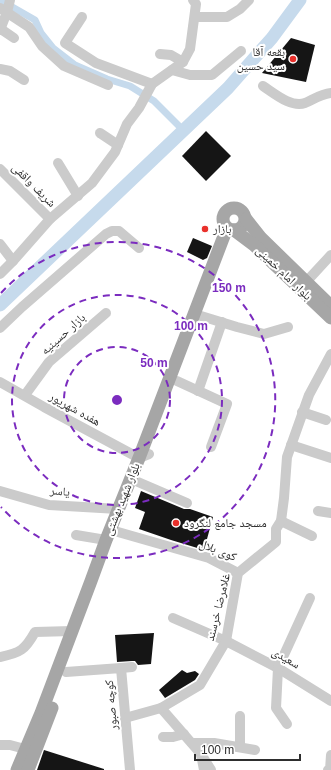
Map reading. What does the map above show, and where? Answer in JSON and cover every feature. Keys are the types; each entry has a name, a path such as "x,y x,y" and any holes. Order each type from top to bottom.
{"main road":[{"path":"246,219 243,227 232,230 225,225 223,219 225,212 228,210 234,208 244,212 246,219 261,238 331,306"},
{"name":"بلوار شهید بهشتی","path":"28,770 72,631 106,540 118,509 144,456 177,381 232,230"},
{"name":"بلوار شهید بهشتی","path":"17,770 26,749 66,672 138,482 144,456 232,230"},
{"name":"بلوار امام خمینی","path":"232,230 254,245 331,318"}],"street":[{"path":"10,0 4,10 0,30 14,38"},
{"path":"0,274 50,219 92,183 115,152 127,124 139,108 152,84 183,62 190,49 196,4 193,0"},
{"path":"195,17 227,17 240,9 249,0"},
{"path":"4,10 29,26 42,46 64,66 108,86"},
{"path":"82,17 65,44 96,63 152,84"},
{"path":"172,70 190,75 212,76 241,51"},
{"path":"160,54 171,55 183,62"},
{"path":"0,69 10,71 24,80"},
{"path":"263,86 293,104 303,104 324,94 331,93"},
{"path":"100,133 118,145"},
{"path":"58,163 78,196"},
{"name":"شریف واقفی","path":"0,169 50,219"},
{"path":"0,328 106,234 112,231 119,231 139,248"},
{"path":"0,244 13,261"},
{"path":"306,282 331,254"},
{"name":"بازار حسینیه","path":"25,395 49,362 106,313"},
{"path":"201,316 264,334 288,327"},
{"path":"198,391 222,322"},
{"name":"غلامرضا خرسند","path":"125,718 161,708 200,685 226,641 238,573 276,542 276,529 281,521 284,498 287,457 309,395 331,354"},
{"path":"177,381 226,404 211,447"},
{"name":"هفده شهریور","path":"0,382 44,407 144,456"},
{"path":"302,412 326,420"},
{"path":"291,445 331,458"},
{"path":"138,482 187,503"},
{"name":"یاسر","path":"0,491 49,505 118,509"},
{"path":"318,511 331,513"},
{"path":"281,521 312,536"},
{"name":"کوی بلال","path":"118,532 209,558 238,573"},
{"path":"76,535 106,540"},
{"path":"287,724 276,708 278,668 310,598"},
{"name":"سعیدی","path":"173,618 226,641 278,668 331,701"},
{"path":"0,657 21,651 29,643 35,632 72,631"},
{"path":"121,668 132,667"},
{"name":"کوچه صبور","path":"66,672 121,668 130,770"},
{"path":"161,708 201,754 211,770"},
{"path":"240,716 240,747"},
{"path":"162,737 173,737 184,734"},
{"path":"192,743 214,743 255,750"},
{"path":"0,745 10,745 26,749"},
{"path":"201,754 204,770"},
{"path":"330,770 331,755"}],"building":[{"name":"بقعه آقا سید حسین","path":"291,38 315,45 306,82 262,73"},
{"path":"206,131 231,156 206,181 182,156"},
{"path":"193,238 212,246 207,258 203,260 187,252"},
{"name":"مسجد جامع لنگرود","path":"141,491 184,509 190,509 213,517 204,550 139,529 145,512 135,508"},
{"path":"154,633 151,664 138,665 135,661 117,662 115,635"},
{"path":"182,670 187,673 195,671 199,674 195,680 165,698 159,690"},
{"path":"44,750 104,769 104,770 37,770"}],"waterway":[{"path":"0,0 35,20 41,33 53,48 75,65 107,79 130,86 154,101 183,130"},
{"path":"0,305 228,88 272,38 300,0"}],"place":[{"name":"بقعه آقا سید حسین","path":"293,59"},
{"name":"بازار","path":"205,229"},
{"name":"مسجد جامع لنگرود","path":"176,523"}]}
